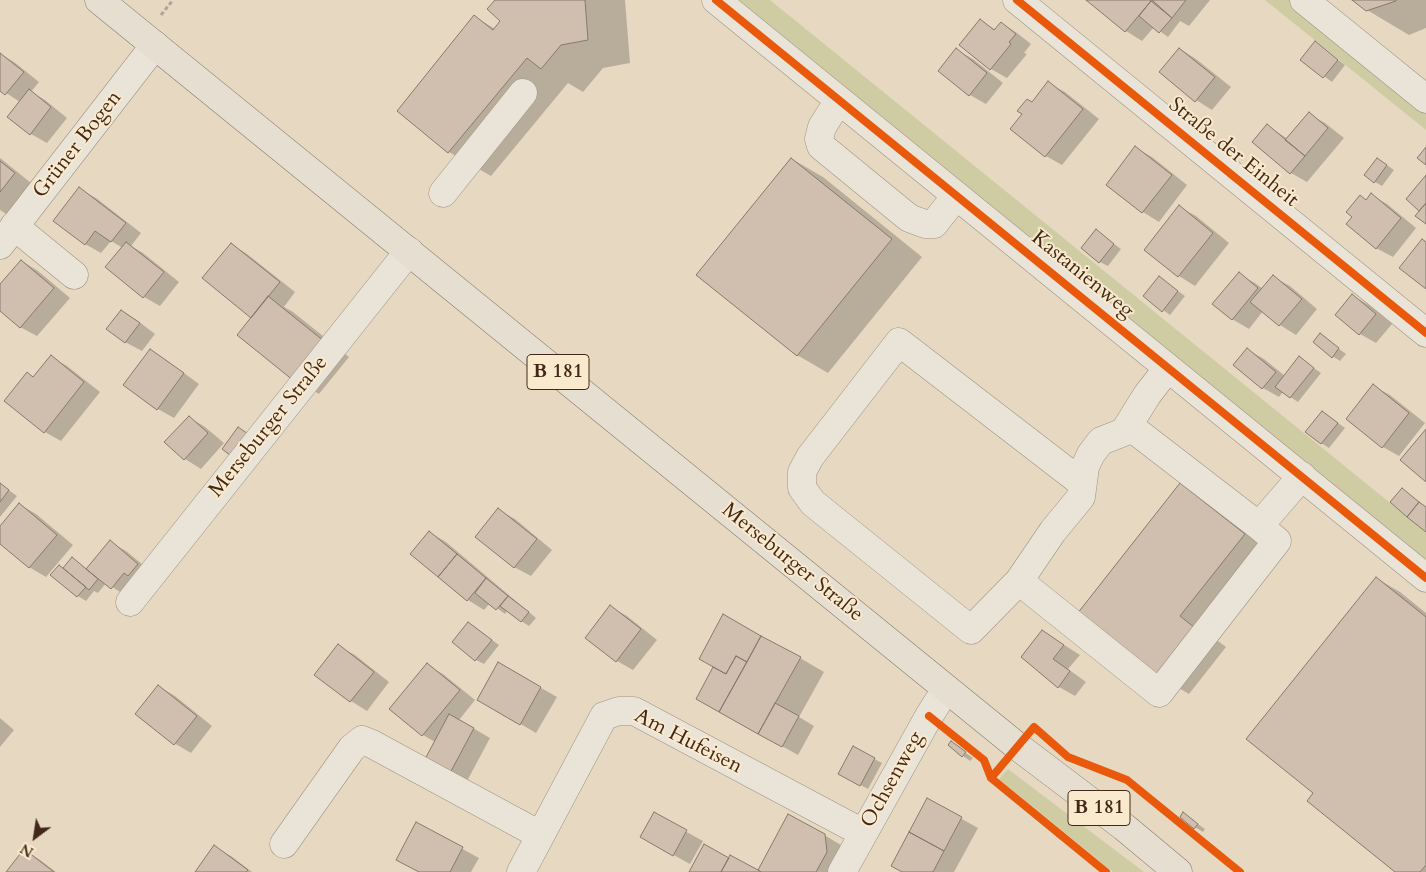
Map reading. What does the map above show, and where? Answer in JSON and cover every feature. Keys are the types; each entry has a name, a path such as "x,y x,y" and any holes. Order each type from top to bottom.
{"main road":[{"name":"Merseburger Straße","path":"99,0 156,33 409,251 946,689 1017,746 1124,827 1178,872"}],"street":[{"name":"Kastanienweg","path":"716,0 1426,578"},
{"name":"Straße der Einheit","path":"1017,0 1426,333"},
{"path":"1304,0 1426,99"},
{"name":"Grüner Bogen","path":"7,235 156,33"},
{"path":"443,193 524,93"},
{"path":"839,100 822,128 819,139 821,146 909,218 925,224 934,224 956,196"},
{"path":"7,235 74,275"},
{"name":"Merseburger Straße","path":"130,602 409,251"},
{"path":"1082,483 900,342 810,457 802,472 802,488 813,504 971,630 1018,581 1053,531 1081,497 1085,467 1091,454 1101,441 1124,432 1147,395 1168,368"},
{"path":"1018,581 1159,693 1277,542 1128,425"},
{"path":"1259,526 1302,476"},
{"name":"Ochsenweg","path":"842,872 946,689"},
{"name":"Am Hufeisen","path":"521,872 604,716 619,711 634,711 864,833"},
{"path":"284,844 352,748 362,740 540,834"}],"path":[{"path":"156,33 173,0"}],"shaded area":[{"path":"735,0 770,0 1426,532 1426,562"},
{"path":"1265,0 1294,0 1426,107 1426,130"},
{"path":"1008,769 1144,872 1113,872 999,779"}],"building":[{"path":"495,0 585,0 588,40 561,45 541,69 527,58 448,153 397,111 474,15 493,30 500,21 487,9"},
{"path":"1086,0 1150,0 1151,1 1125,32"},
{"path":"1152,0 1186,0 1172,18"},
{"path":"1352,0 1396,0 1396,1 1366,11"},
{"path":"1151,1 1172,18 1159,33 1139,16"},
{"path":"980,19 994,30 1001,22 1016,34 1009,42 1011,44 990,70 959,45"},
{"path":"1315,41 1338,60 1323,78 1300,60"},
{"path":"956,48 987,73 969,96 938,71"},
{"path":"1179,48 1215,77 1195,102 1159,72"},
{"path":"0,53 24,72 5,95 0,91"},
{"path":"1048,81 1083,109 1045,157 1010,129 1022,114 1017,111 1027,99 1032,102"},
{"path":"29,89 51,107 30,135 7,117"},
{"path":"1309,112 1328,128 1305,156 1285,140"},
{"path":"1267,124 1305,156 1290,174 1252,142"},
{"path":"1135,146 1172,175 1142,213 1106,185"},
{"path":"1426,147 1426,165 1417,158"},
{"path":"791,158 892,239 797,356 696,275"},
{"path":"1377,158 1387,165 1374,183 1364,175"},
{"path":"0,161 15,173 0,192"},
{"path":"1426,175 1426,203 1419,211 1406,199"},
{"path":"79,187 126,223 111,242 95,231 85,245 53,221"},
{"path":"1371,193 1401,218 1376,249 1346,224 1352,217 1346,212 1360,195 1366,200"},
{"path":"1426,203 1426,224 1415,216"},
{"path":"1179,205 1213,233 1178,277 1144,250"},
{"path":"1096,229 1114,244 1099,263 1081,248"},
{"path":"1422,239 1426,242 1426,289 1399,268"},
{"path":"126,242 164,272 143,298 105,267"},
{"path":"231,243 280,282 251,318 202,278"},
{"path":"21,260 54,288 20,328 0,311 0,284"},
{"path":"1239,272 1258,288 1232,320 1212,304"},
{"path":"1273,275 1302,299 1279,326 1250,302"},
{"path":"1159,276 1178,291 1162,312 1143,296"},
{"path":"1352,294 1376,314 1359,335 1335,315"},
{"path":"268,296 325,342 294,381 237,335"},
{"path":"121,310 140,323 125,343 106,329"},
{"path":"1320,333 1339,348 1332,358 1313,342"},
{"path":"1247,348 1276,372 1262,389 1233,365"},
{"path":"150,349 184,373 157,410 123,385"},
{"path":"51,355 84,382 44,433 4,401 27,372 33,377"},
{"path":"1299,356 1314,368 1290,398 1275,387"},
{"path":"1373,384 1409,413 1382,448 1346,419"},
{"path":"1322,411 1338,423 1321,444 1305,432"},
{"path":"189,416 208,433 184,460 164,442"},
{"path":"238,427 251,436 235,459 222,449"},
{"path":"1426,429 1426,482 1400,460"},
{"path":"0,483 9,490 0,502"},
{"path":"1180,483 1245,534 1180,616 1195,628 1157,677 1077,614"},
{"path":"1402,488 1419,502 1407,517 1390,502"},
{"path":"1419,502 1426,507 1426,532 1407,517"},
{"path":"19,503 57,535 29,568 0,544 0,526"},
{"path":"498,508 537,539 514,568 475,537"},
{"path":"429,531 457,554 438,577 410,554"},
{"path":"110,540 138,564 128,576 124,573 111,589 86,569"},
{"path":"457,554 486,578 467,601 438,577"},
{"path":"72,557 98,579 89,590 63,568"},
{"path":"59,565 86,587 77,597 50,575"},
{"path":"1376,577 1426,617 1426,865 1420,872 1395,872 1307,801 1313,793 1246,739"},
{"path":"486,578 508,596 496,610 475,593"},
{"path":"508,596 529,612 521,622 500,606"},
{"path":"610,605 641,629 616,662 585,638"},
{"path":"723,614 761,636 747,662 736,656 726,674 699,659"},
{"path":"468,622 492,640 475,661 452,642"},
{"path":"1042,630 1064,645 1053,659 1070,671 1058,688 1021,657"},
{"path":"761,636 801,657 758,734 719,712"},
{"path":"338,644 374,672 350,702 314,675"},
{"path":"736,656 747,662 719,712 696,699 713,667 726,674"},
{"path":"498,662 541,687 520,725 477,700"},
{"path":"427,663 460,690 422,736 389,709"},
{"path":"158,685 197,716 174,745 135,714"},
{"path":"775,703 799,716 782,747 758,734"},
{"path":"449,714 474,728 449,775 424,761"},
{"path":"951,741 966,752 962,757 948,745"},
{"path":"853,746 875,758 860,786 838,774"},
{"path":"927,798 962,817 944,851 909,832"},
{"path":"654,812 687,830 673,856 640,837"},
{"path":"1183,812 1198,824 1194,829 1180,817"},
{"path":"788,814 825,834 827,852 816,872 761,872 758,870"},
{"path":"416,822 463,847 450,872 419,872 396,860"},
{"path":"909,832 944,851 933,872 902,872 891,866"},
{"path":"704,844 729,858 721,872 689,872"},
{"path":"214,845 248,870 246,872 195,872"},
{"path":"24,849 54,872 6,872"},
{"path":"730,855 758,870 761,872 721,872"}],"cycle path":[{"path":"716,0 1426,578"},
{"path":"1017,0 1426,333"},
{"path":"929,716 984,760 991,778 1106,872"},
{"path":"991,778 1034,727 1068,757 1127,780 1240,872"}]}
